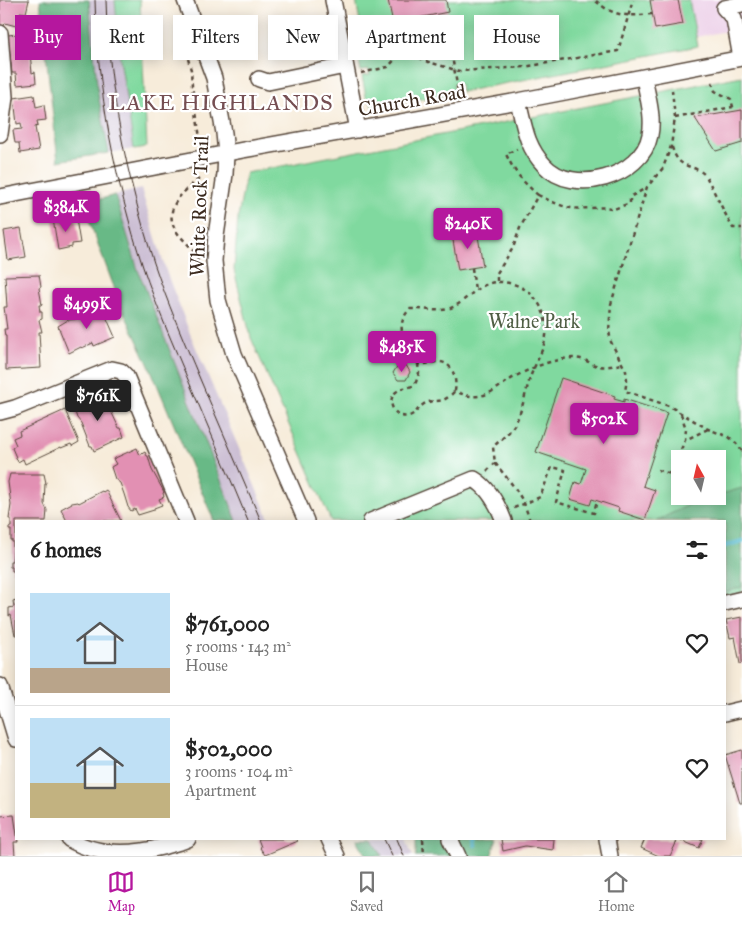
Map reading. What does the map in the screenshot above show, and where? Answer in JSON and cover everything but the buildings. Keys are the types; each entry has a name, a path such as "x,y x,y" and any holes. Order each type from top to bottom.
{"street":[{"name":"White Rock Trail","path":"185,0 214,78 224,133 225,174 214,261 218,300 234,354 306,520"},
{"path":"333,0 358,130"},
{"path":"742,4 724,8 734,19 742,58"},
{"path":"0,33 5,97 0,134"},
{"name":"Church Road","path":"0,197 742,58"},
{"path":"264,80 346,70"},
{"path":"518,101 526,139 544,166 576,181 603,178 631,165 642,154 648,141 651,133 651,120 644,77"},
{"path":"0,412 15,408 112,369 121,371 126,376 186,520"},
{"path":"373,520 474,479 486,489 503,517"},
{"path":"726,603 742,599"},
{"path":"0,686 15,736"},
{"path":"726,713 742,709"},
{"path":"71,840 97,854 120,855 142,852 184,840"},
{"path":"329,840 337,856"},
{"path":"450,840 458,856"},
{"path":"607,840 610,856"}],"path":[{"path":"423,60 460,71 524,67 618,51 633,0"},
{"path":"596,1 614,13 629,16 652,14"},
{"path":"188,60 200,138"},
{"path":"346,70 388,67 394,60"},
{"path":"452,60 459,96"},
{"path":"712,82 715,91 731,99 734,111"},
{"path":"518,149 506,154 519,178 538,196 570,208 590,209 609,207 614,209 630,203 630,197 647,187 663,168 671,146 675,118 672,90"},
{"path":"675,118 734,107"},
{"path":"671,146 674,154 683,165 706,176 733,228 742,228"},
{"path":"647,187 612,304 610,318 611,342 626,371 628,380 625,391 669,406 708,429 728,437 742,451"},
{"path":"496,282 497,273 513,248 520,228 538,196"},
{"path":"472,268 475,290"},
{"path":"456,391 443,400 430,401 423,404 415,414 408,417 395,413 391,406 392,398 396,392 414,385 419,373 418,364 403,337 400,324 404,315 410,309 421,308 437,311 455,306 475,290 496,282 511,284 531,293 539,302 544,312 546,337 516,422 510,431 493,447 495,463 506,475 524,503 530,520"},
{"path":"456,391 472,396 481,396 494,392 518,375 567,358 584,359 596,365 608,367 621,364"},
{"path":"418,364 444,362 455,375 456,391"},
{"path":"658,470 670,474 686,440 686,429 682,414"},
{"path":"686,440 708,429"},
{"path":"503,517 524,503 540,497 552,467 566,470 556,502 594,513 596,504"},
{"path":"423,840 424,856"}],"shaded area":[{"path":"89,0 115,0 116,15 91,15 91,21"},
{"path":"689,0 742,0 742,28 696,37"},
{"path":"95,60 120,60 134,149 109,153 98,94"},
{"path":"141,189 167,274 191,336 270,520 237,520 138,270 115,195"},
{"path":"374,840 406,840 413,856 382,856"}],"green space":[{"path":"40,0 89,0 91,60 95,60 98,94 109,153 58,161 47,60 81,60 81,15 42,15"},
{"path":"115,0 140,0 141,15 116,15"},
{"path":"356,0 689,0 698,46 461,92 460,84 453,85 455,94 372,106 371,101 367,102 362,76 370,75 369,70 361,71 359,60 464,60 464,15 359,15"},
{"path":"120,60 143,60 147,147 134,149"},
{"name":"Walne Park","path":"742,76 742,592 726,596 726,520 331,520 251,338 234,270 238,218 246,173"},
{"path":"115,195 138,270 237,520 214,520 151,370 121,306 83,204"},
{"path":"742,488 742,587 726,592 726,520 658,520 689,505 726,505 726,493"},
{"path":"358,840 374,840 382,856 366,856"},
{"path":"416,840 497,840 491,856 415,856"}],"waterway":[{"path":"726,546 742,541"},
{"path":"474,840 475,845"}],"tram line":[{"path":"95,0 99,68 109,135 133,235 159,311 248,520"},
{"path":"106,0 115,100 127,166 144,231 159,278 176,321 261,520"},
{"path":"384,840 392,856"},
{"path":"397,840 404,856"}],"district":[{"name":"LAKE HIGHLANDS","path":"221,102"}]}
